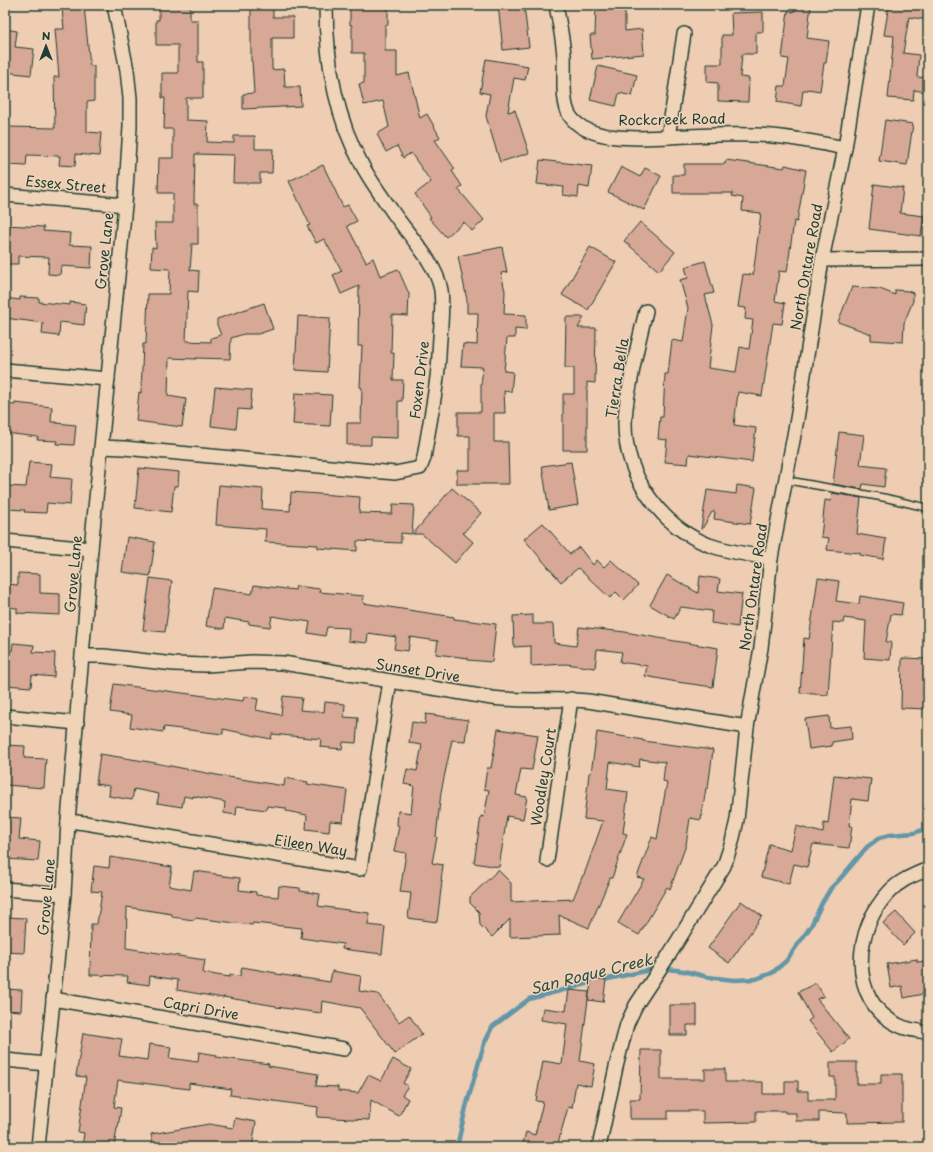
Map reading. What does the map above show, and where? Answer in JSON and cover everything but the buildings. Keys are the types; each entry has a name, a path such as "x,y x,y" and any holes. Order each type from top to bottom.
{"street":[{"name":"Grove Lane","path":"38,1147 64,894 68,821 91,549 125,205 130,127 130,98 127,70 114,5"},
{"name":"Foxen Drive","path":"102,447 395,473 420,468 424,458 437,377 442,309 441,290 430,263 390,210 362,166 348,137 338,108 331,78 327,44 326,5"},
{"name":"Rockcreek Road","path":"556,5 564,56 566,107 569,115 582,127 599,134 637,139 709,135 756,135 806,140 845,148"},
{"name":"North Ontare Road","path":"599,1147 627,1024 636,1005 724,866 732,842 737,820 747,727 760,648 771,558 797,419 822,260 845,148 868,5"},
{"path":"668,137 684,34"},
{"name":"Essex Street","path":"5,195 125,205"},
{"path":"822,260 928,259"},
{"name":"Tierra Bella","path":"646,311 634,357 626,406 625,424 627,447 638,479 659,510 676,526 688,534 708,544 730,551 771,558"},
{"path":"5,370 108,379"},
{"path":"5,541 91,549"},
{"name":"Sunset Drive","path":"83,656 104,656 174,664 206,665 252,662 283,663 512,701 571,699 747,727"},
{"name":"Eileen Way","path":"68,821 360,869 390,681"},
{"name":"Woodley Court","path":"547,860 571,699"},
{"path":"5,716 77,723"},
{"path":"928,869 903,880 879,903 869,921 864,936 861,953 864,982 869,996 877,1008 888,1019 899,1026 911,1030 928,1032"},
{"path":"5,889 64,894"},
{"name":"Capri Drive","path":"53,999 344,1049"},
{"path":"5,1060 46,1064"}],"lane":[{"path":"786,480 886,498 928,508"}],"waterway":[{"name":"San Roque Creek","path":"457,1147 466,1107 484,1044 492,1027 529,999 594,982 659,968 734,980 756,979 772,973 786,961 811,926 831,888 867,847 879,838 890,835 914,833 928,828"}]}
